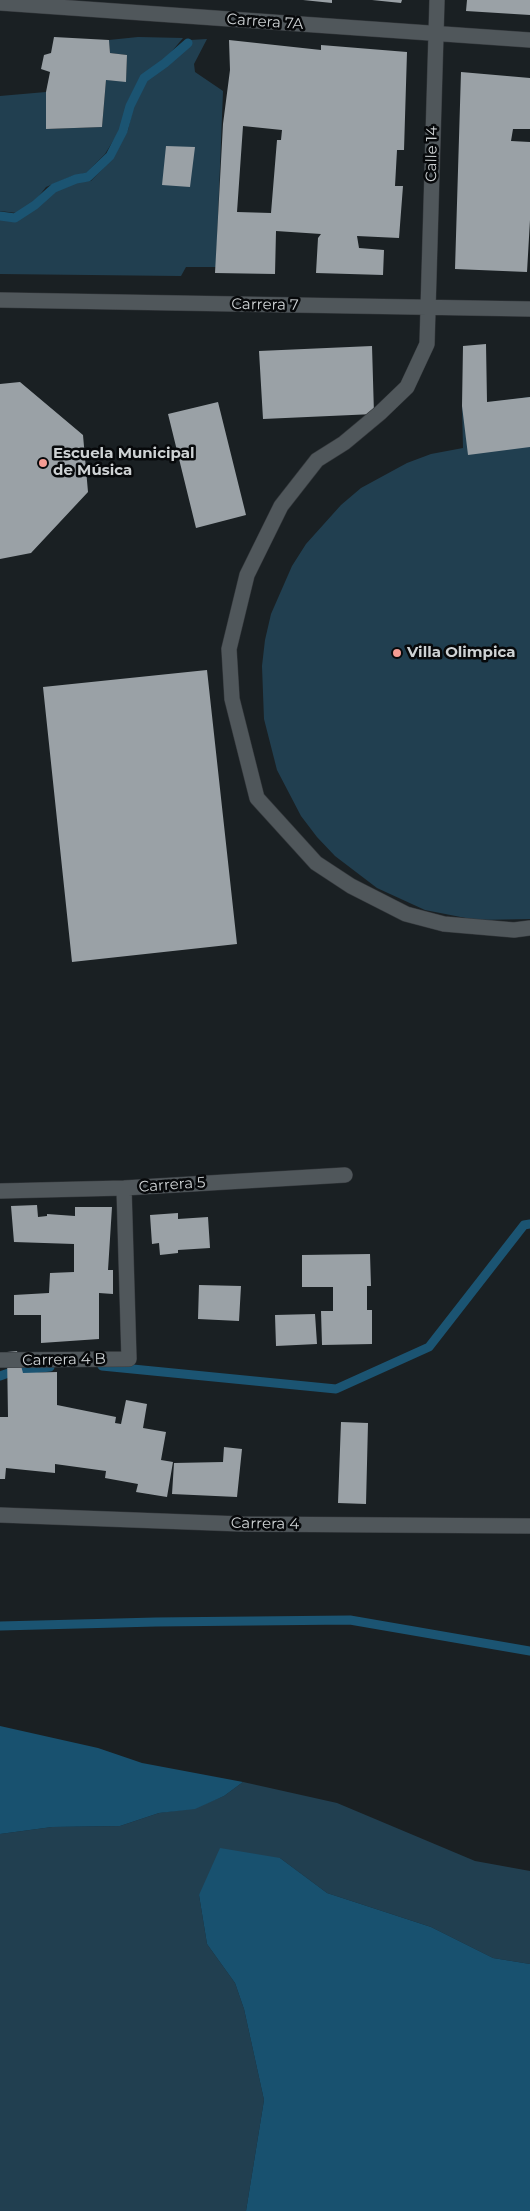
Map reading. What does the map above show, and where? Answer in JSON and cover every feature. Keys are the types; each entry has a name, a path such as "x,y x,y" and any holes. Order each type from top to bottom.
{"street":[{"name":"Calle 14","path":"437,0 427,344 407,387 351,437 317,460 281,506 247,575 229,649 232,699 257,798 316,864 351,886 406,914 444,924 514,930 530,928"},
{"name":"Carrera 7A","path":"0,3 530,40"},
{"name":"Carrera 7","path":"0,300 530,309"},
{"name":"Carrera 5","path":"0,1191 124,1188 345,1174"},
{"name":"Carrera 4 B","path":"0,1360 129,1359 124,1188"},
{"name":"Carrera 4","path":"0,1514 241,1524 530,1526"}],"shaded area":[{"path":"138,37 183,38 167,57 140,78 128,101 121,128 105,154 86,173 72,176 46,187 35,201 17,213 0,211 0,96 46,92 46,129 102,127 106,80 126,81 127,55 110,53 109,40"},
{"path":"207,39 194,64 195,72 223,91 216,267 186,267 181,276 0,274 0,220 15,220 37,207 56,189 77,182 91,181 113,158 128,130 134,105 146,80 169,64 190,45 190,40"},
{"name":"Villa Olimpica","path":"530,397 530,919 476,920 425,910 377,888 335,856 317,837 301,816 277,770 264,719 262,666 271,614 292,566 306,544 341,505 361,488 407,463 431,454 463,448 462,406"},
{"path":"0,1726 98,1748 142,1763 243,1782 224,1796 195,1809 159,1813 120,1826 52,1827 0,1834"},
{"path":"243,1782 337,1803 475,1861 530,1871 530,1964 493,1958 431,1927 327,1893 280,1858 199,1895 207,1944 235,1983 244,2009 264,2100 246,2211 0,2211 0,1834 52,1827 120,1826 159,1813 195,1808 224,1796"},
{"path":"220,1848 280,1858 327,1893 431,1927 493,1958 530,1964 530,2211 246,2211 264,2100 244,2009 235,1983 207,1944 199,1895"}],"building":[{"path":"303,0 332,0 332,3"},
{"path":"372,0 402,0 401,3"},
{"path":"467,0 530,0 530,15 466,11"},
{"path":"54,37 109,40 110,53 127,55 126,82 106,80 102,127 46,129 46,92 50,72 41,69 44,55 51,53"},
{"path":"229,40 321,50 321,45 407,52 404,150 397,150 395,186 403,186 399,238 357,236 359,248 384,250 383,275 316,273 318,238 321,234 276,231 275,274 215,273 223,124 230,70","holes":["243,126 282,130 281,140 277,140 271,213 237,212"]},
{"path":"461,72 530,78 530,129 513,129 511,141 530,142 530,220 527,272 455,269"},
{"path":"166,146 195,147 190,187 162,185"},
{"path":"486,344 487,402 530,397 530,447 468,455 462,406 463,346"},
{"path":"372,346 374,414 263,419 259,351"},
{"name":"Escuela Municipal de Música","path":"20,382 83,435 88,492 31,553 0,559 0,384"},
{"path":"218,402 246,515 196,528 168,414"},
{"path":"207,670 237,944 72,962 43,687"},
{"path":"37,1205 38,1217 47,1216 47,1214 75,1216 75,1207 112,1207 108,1270 113,1270 113,1294 99,1293 99,1339 41,1343 41,1315 14,1315 14,1295 49,1293 50,1273 74,1272 74,1244 14,1242 11,1206"},
{"path":"178,1213 178,1219 208,1217 210,1248 178,1250 178,1253 160,1255 159,1243 152,1244 150,1215"},
{"path":"370,1254 371,1286 367,1286 367,1310 372,1310 372,1344 322,1345 321,1311 333,1311 333,1287 302,1287 302,1255"},
{"path":"199,1285 241,1286 239,1321 198,1319"},
{"path":"315,1314 317,1344 276,1346 275,1315"},
{"path":"17,1351 23,1373 57,1372 57,1405 116,1417 115,1423 121,1424 126,1400 147,1404 143,1428 166,1432 161,1460 173,1462 167,1497 136,1492 138,1484 105,1478 106,1471 55,1464 55,1473 6,1468 5,1479 0,1479 0,1417 8,1417 7,1352"},
{"path":"341,1422 368,1423 366,1504 338,1503"},
{"path":"224,1447 242,1449 237,1497 172,1494 174,1463 223,1462"}],"waterway":[{"path":"0,216 15,218 35,205 54,188 76,179 88,177 110,156 123,131 130,106 144,78 188,43"},
{"path":"102,1366 336,1389 429,1347 524,1225 530,1224"},
{"path":"0,1376 14,1371 50,1367"},
{"path":"0,1626 350,1620 530,1651"}],"place":[{"name":"Escuela Municipal de Música","path":"43,463"},
{"name":"Villa Olimpica","path":"397,653"}]}
